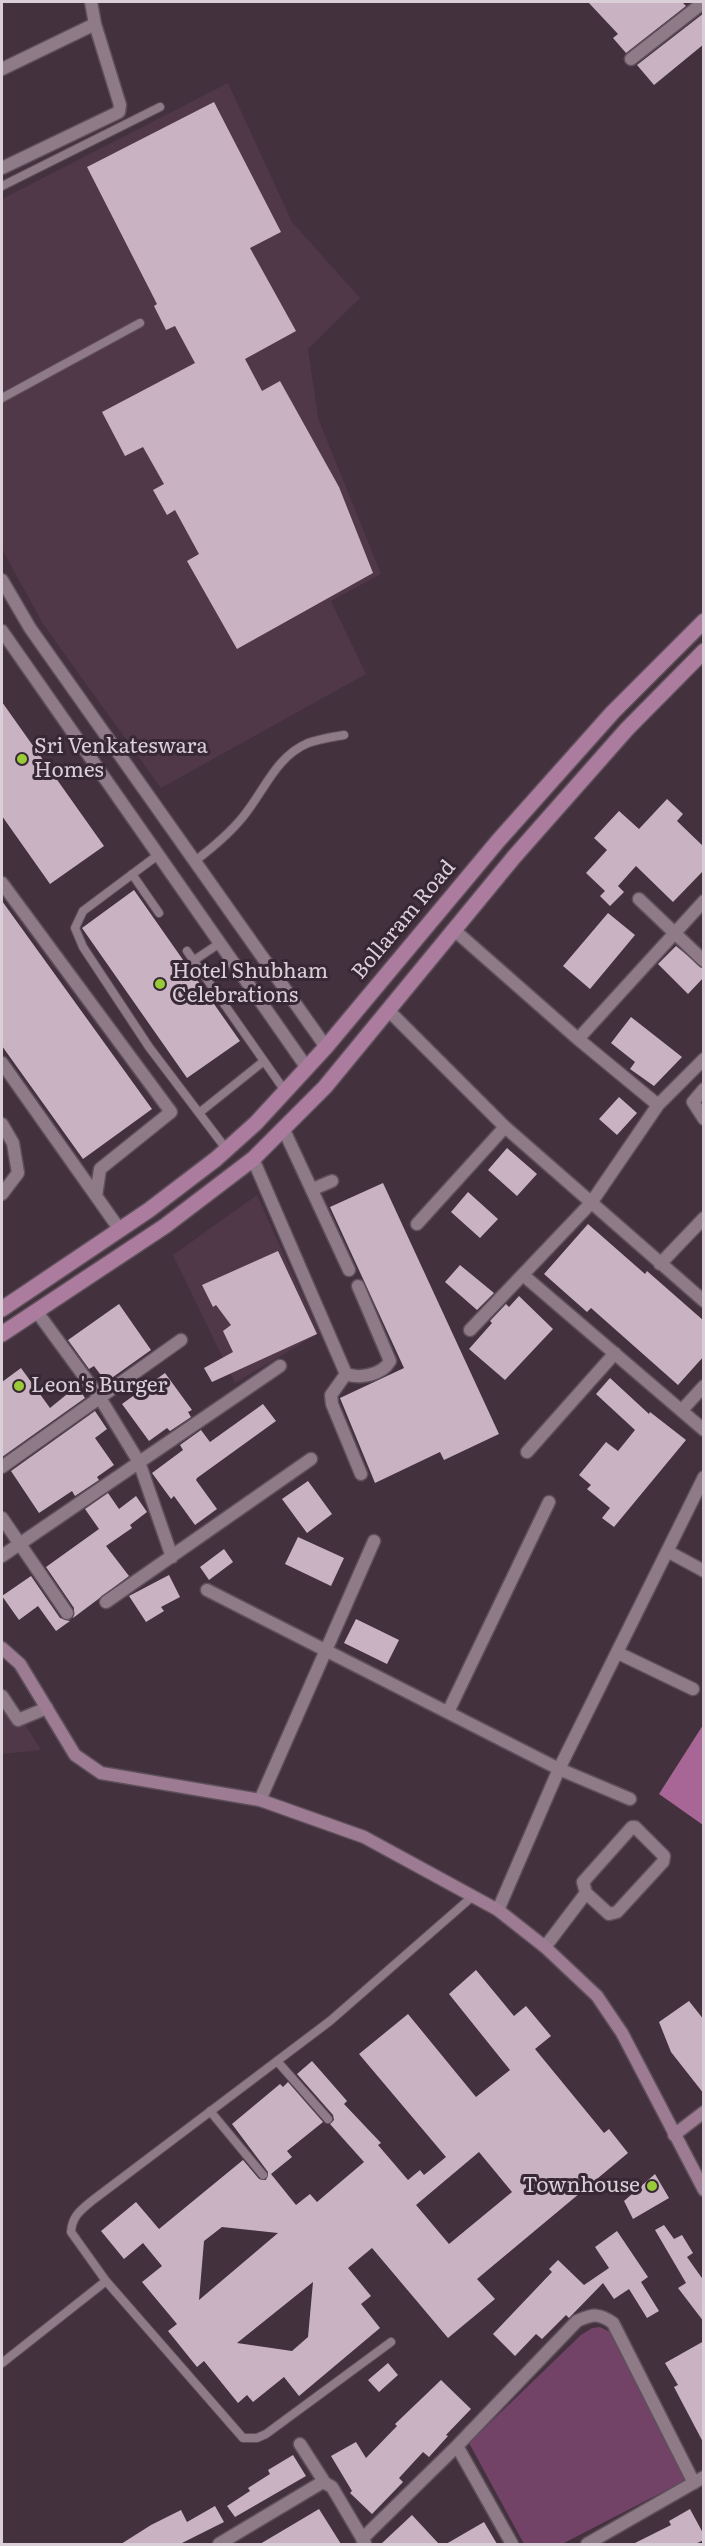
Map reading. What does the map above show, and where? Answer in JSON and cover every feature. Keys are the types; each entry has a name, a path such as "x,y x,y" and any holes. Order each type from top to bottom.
{"main road":[{"name":"Bollaram Road","path":"2,1309 149,1210 227,1150 326,1047 498,841 613,712 704,621"},
{"name":"Bollaram Road","path":"2,1334 165,1226 253,1159 325,1087 453,929 627,729 704,651"}],"street":[{"path":"2,168 119,112 120,105 95,24 91,2"},
{"path":"631,59 704,2"},
{"path":"2,69 95,24"},
{"path":"2,580 30,628 326,1047"},
{"path":"2,631 307,1068"},
{"path":"2,883 171,1112 100,1169 96,1196"},
{"path":"639,898 704,961"},
{"path":"578,1039 704,902"},
{"path":"453,929 578,1039 658,1105"},
{"path":"388,1010 505,1127 704,1301"},
{"path":"470,1330 591,1203 658,1105 704,1059"},
{"path":"2,1063 120,1230"},
{"path":"677,1086 693,1102 704,1119"},
{"path":"693,1102 704,1089"},
{"path":"2,1124 13,1143 18,1173 2,1194"},
{"path":"417,1224 505,1127"},
{"path":"283,1128 349,1270"},
{"path":"253,1159 346,1374 359,1378 386,1368 390,1361 358,1286"},
{"path":"312,1189 332,1181"},
{"path":"660,1264 704,1218"},
{"path":"523,1275 704,1430"},
{"path":"37,1312 100,1398 139,1462 172,1557"},
{"path":"2,1467 181,1340"},
{"path":"527,1452 615,1353"},
{"path":"2,1556 280,1366"},
{"path":"346,1374 331,1395 332,1404 361,1474"},
{"path":"682,1410 704,1386"},
{"path":"106,1602 311,1459"},
{"path":"498,1910 559,1769 704,1477"},
{"path":"448,1712 549,1502"},
{"path":"2,1518 67,1613"},
{"path":"260,1800 374,1540"},
{"path":"667,1551 704,1571"},
{"path":"207,1590 559,1769 630,1799"},
{"path":"2,1648 20,1664 75,1755 101,1773 260,1800 364,1838 498,1910 545,1947 597,1996 622,2033 704,2190"},
{"path":"618,1653 693,1689"},
{"path":"2,1696 18,1720 47,1708"},
{"path":"632,1827 635,1827 664,1856 663,1862 613,1914 609,1914 586,1893 583,1882 632,1827"},
{"path":"545,1947 586,1893"},
{"path":"674,2135 704,2112"},
{"path":"300,2444 325,2483 332,2487 364,2542 577,2321 594,2314 602,2316 613,2323 699,2480 587,2544"},
{"path":"457,2446 512,2544"},
{"path":"219,2544 235,2541 321,2483 325,2483"}],"lane":[{"path":"2,186 160,107"},
{"path":"2,398 140,323"},
{"path":"195,861 220,842 244,816 286,757 308,743 344,735"},
{"path":"158,855 83,911 75,928 83,947 149,1047 227,1150"},
{"path":"132,874 159,913"},
{"path":"193,961 220,943"},
{"path":"187,951 285,1091"},
{"path":"199,1113 264,1061"},
{"path":"391,2342 266,2434 257,2438 243,2438 106,2280 71,2232 72,2222 78,2213 93,2200 330,2021 473,1896"},
{"path":"277,2061 328,2119"},
{"path":"210,2111 263,2175"},
{"path":"2,2363 106,2280"}],"shaded area":[{"path":"228,83 292,222 360,298 308,349 318,418 381,574 331,601 366,674 161,788 43,624 2,549 2,199"},
{"path":"257,1195 319,1333 235,1383 173,1255"},
{"path":"2,1688 41,1750 2,1754"},
{"path":"703,1725 703,1825 659,1794"},
{"path":"600,2327 614,2334 686,2480 562,2544 524,2544 469,2443 581,2335 592,2328"}],"building":[{"path":"588,2 682,2 686,6 626,53 613,38 618,34"},
{"path":"704,13 704,44 654,85 637,65"},
{"path":"214,102 281,232 250,248 296,331 245,359 262,391 280,381 339,487 373,573 237,649 187,561 199,554 175,510 167,515 153,490 164,484 143,447 125,456 102,412 195,363 175,326 166,330 154,306 157,304 87,167"},
{"name":"Sri Venkateswara Homes","path":"2,702 104,846 50,884 2,816"},
{"path":"667,799 683,814 677,821 704,847 704,870 673,902 636,866 618,886 624,892 610,906 600,896 605,891 586,873 607,850 594,838 619,811 639,829"},
{"name":"Hotel Shubham Celebrations","path":"134,890 240,1041 187,1078 82,928"},
{"path":"2,901 152,1109 83,1159 2,1046"},
{"path":"608,913 635,935 590,989 563,966"},
{"path":"676,946 704,969 704,977 688,994 658,964"},
{"path":"631,1017 682,1057 654,1086 630,1069 635,1062 611,1043"},
{"path":"619,1097 637,1113 617,1135 599,1119"},
{"path":"507,1148 537,1174 517,1196 488,1170"},
{"path":"383,1183 499,1434 444,1460 440,1452 375,1483 340,1398 404,1368 330,1207"},
{"path":"468,1192 498,1219 480,1238 451,1212"},
{"path":"588,1224 704,1321 704,1356 678,1385 591,1308 587,1312 544,1274"},
{"path":"278,1251 317,1334 212,1382 204,1368 233,1352 223,1331 231,1325 216,1305 213,1307 202,1285"},
{"path":"460,1265 494,1293 477,1310 445,1282"},
{"path":"519,1296 553,1329 505,1380 469,1349 506,1304 509,1307"},
{"path":"119,1304 151,1350 106,1382 94,1366 89,1369 68,1340"},
{"path":"21,1368 50,1408 77,1386 85,1398 2,1457 2,1382"},
{"path":"165,1373 192,1410 188,1412 191,1417 170,1431 167,1428 149,1441 122,1404"},
{"path":"610,1378 649,1414 650,1412 686,1440 614,1527 602,1518 610,1508 587,1489 591,1485 579,1475 606,1442 618,1451 635,1430 596,1394"},
{"path":"263,1404 276,1421 197,1478 196,1480 217,1509 195,1525 174,1496 171,1499 152,1473 183,1450 180,1445 201,1430 210,1442"},
{"path":"95,1411 107,1429 95,1438 114,1465 97,1477 99,1480 75,1496 72,1491 39,1513 11,1471"},
{"path":"308,1481 332,1514 307,1533 282,1499"},
{"path":"108,1493 119,1509 136,1496 147,1512 130,1525 132,1528 106,1546 129,1576 73,1618 74,1608 46,1567 99,1529 85,1509"},
{"path":"298,1537 344,1558 331,1586 285,1564"},
{"path":"224,1549 233,1562 209,1580 200,1567"},
{"path":"169,1575 180,1597 161,1607 164,1611 146,1622 129,1596"},
{"path":"31,1576 60,1618 70,1621 56,1631 38,1606 19,1620 2,1596"},
{"path":"356,1619 399,1640 387,1664 344,1643"},
{"path":"476,1970 514,2016 526,2006 551,2036 535,2049 604,2133 609,2129 628,2153 477,2279 495,2299 448,2338 372,2248 348,2268 371,2296 361,2304 380,2328 299,2396 284,2377 253,2402 247,2395 238,2403 204,2361 197,2367 168,2331 177,2324 142,2282 162,2266 143,2243 124,2259 101,2231 136,2202 159,2229 243,2160 259,2179 266,2180 268,2172 232,2124 280,2084 283,2087 288,2082 323,2122 287,2151 292,2157 271,2174 296,2205 310,2194 317,2202 364,2162 330,2124 334,2120 333,2115 297,2074 312,2061 347,2101 344,2104 381,2143 378,2145 408,2180 420,2170 424,2175 446,2157 359,2054 408,2014 476,2097 510,2070 449,1994","holes":["479,2152 512,2192 449,2244 416,2205","222,2227 278,2233 199,2300 204,2241","313,2282 308,2337 292,2351 237,2343"]},
{"path":"689,2001 704,2020 704,2094 671,2052 659,2022"},
{"name":"Townhouse","path":"655,2174 669,2198 633,2219 624,2201"},
{"path":"664,2225 674,2239 682,2235 693,2253 687,2257 704,2281 704,2322 678,2288 686,2283 655,2230"},
{"path":"617,2231 648,2277 641,2282 659,2311 647,2318 629,2289 614,2299 603,2283 569,2318 566,2315 542,2339 536,2334 515,2356 493,2334 552,2272 549,2269 558,2260 584,2285 609,2268 595,2247"},
{"path":"704,2341 704,2444 674,2387 678,2385 665,2363"},
{"path":"388,2363 398,2375 379,2392 368,2380"},
{"path":"441,2380 471,2409 429,2457 423,2452 399,2478 403,2482 372,2514 350,2493 352,2491 331,2456 356,2442 366,2458 397,2426 395,2424"},
{"path":"293,2455 306,2476 235,2517 227,2506 250,2491 248,2488 270,2474 268,2470"},
{"path":"215,2506 224,2522 180,2544 121,2544 181,2510 187,2522"},
{"path":"319,2509 341,2544 260,2544"},
{"path":"690,2509 704,2535 704,2540 695,2544 633,2544 671,2525 669,2521"},
{"path":"412,2515 439,2544 381,2544"},
{"path":"484,2522 497,2544 446,2544"}],"place":[{"name":"Sri Venkateswara Homes","path":"22,759"},
{"name":"Hotel Shubham Celebrations","path":"160,984"},
{"name":"Leon's Burger","path":"19,1386"},
{"name":"Townhouse","path":"652,2186"}]}
